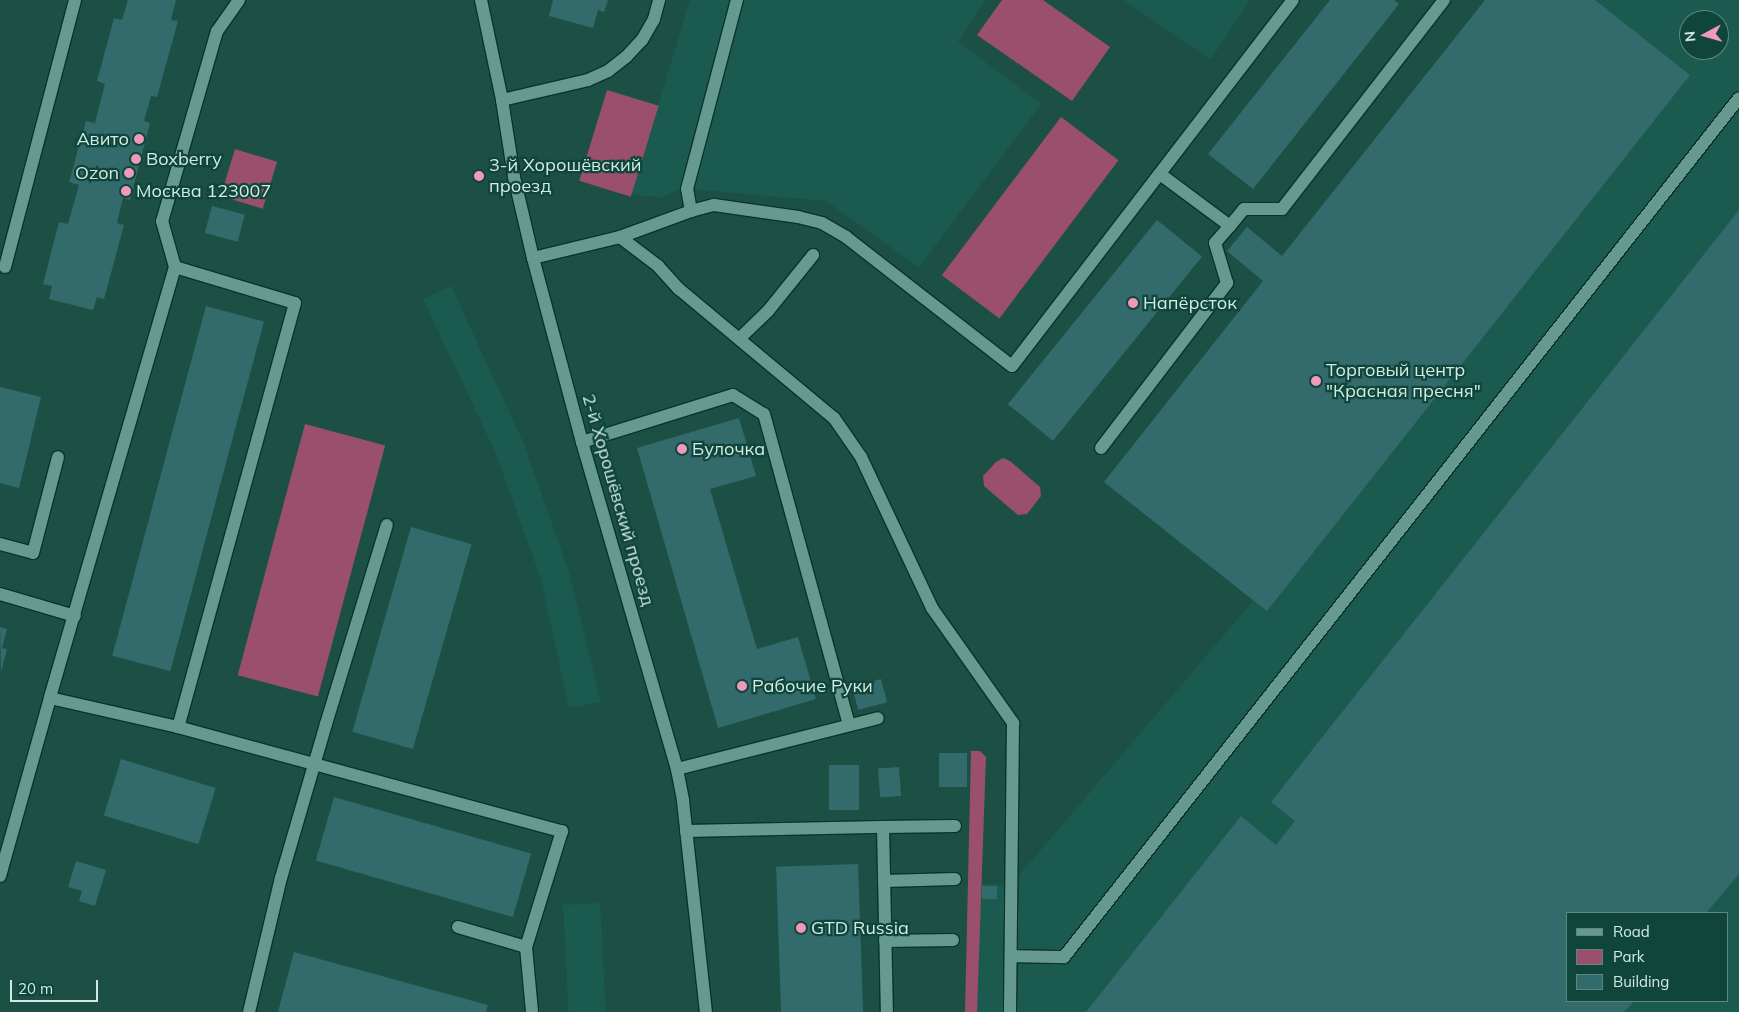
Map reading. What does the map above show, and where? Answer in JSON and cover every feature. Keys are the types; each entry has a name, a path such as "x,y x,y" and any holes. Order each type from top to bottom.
{"street":[{"path":"5,267 75,0"},
{"path":"0,876 175,267 162,221 217,31 239,0"},
{"name":"2-й Хорошёвский проезд","path":"481,0 502,100 514,177 533,258 582,442 677,769 686,831 706,1012"},
{"path":"502,100 588,80 608,71 626,57 642,40 654,19 659,0"},
{"path":"692,211 687,189 737,0"},
{"path":"533,258 620,237 714,205 798,217 822,223 846,237 1012,366 1293,0"},
{"path":"1102,448 1227,283 1215,243 1244,209 1282,209 1444,0"},
{"path":"1011,956 1064,957 1739,98"},
{"path":"1160,174 1230,226"},
{"path":"620,237 658,266 679,289 834,418 861,457 932,608 1013,723 1010,1012"},
{"path":"740,338 768,311 813,255"},
{"path":"175,267 296,303 178,727"},
{"path":"582,442 733,395 764,414 849,725"},
{"path":"0,544 33,553 58,457"},
{"path":"249,1012 281,878 314,762 388,525"},
{"path":"0,594 75,616"},
{"path":"50,698 178,727 314,762 562,831 526,947 532,1012"},
{"path":"677,769 878,718"},
{"path":"686,831 954,826"},
{"path":"883,827 886,1012"},
{"path":"884,881 955,879"},
{"path":"458,927 526,947"},
{"path":"885,941 953,940"}],"shaded area":[{"path":"690,0 985,0 958,42 1041,104 919,267 826,201 680,188 664,197 631,195"},
{"path":"1123,0 1250,0 1211,59"},
{"path":"1485,0 1739,0 1739,1012 965,1012 969,884 1011,885 1253,601 1104,482"},
{"path":"451,286 523,442 568,569 601,702 569,708 541,579 495,451 423,299"},
{"path":"600,903 606,1012 569,1012 563,905"}],"green space":[{"path":"1002,0 1043,0 1110,47 1072,101 977,35"},
{"path":"607,90 659,106 631,197 579,181"},
{"path":"1061,117 1119,160 999,318 942,275"},
{"path":"235,149 277,162 263,209 221,196"},
{"path":"305,424 385,445 318,697 238,675"},
{"path":"1003,458 1010,461 1040,487 1041,496 1027,514 1018,515 984,486 983,476 996,462"},
{"path":"971,751 980,751 986,757 977,1012 965,1012"}],"building":[{"path":"128,0 176,0 171,20 178,21 157,97 151,96 144,121 150,123 130,200 123,198 117,223 124,225 104,299 97,297 93,310 49,299 52,286 43,284 59,222 68,224 79,185 69,182 86,121 95,123 105,84 97,81 114,18 122,20"},
{"path":"553,0 608,0 604,12 598,10 593,28 549,16"},
{"path":"1330,0 1394,0 1399,4 1253,189 1208,154"},
{"name":"Торговый центр \"Красная пресня\"","path":"1485,0 1595,0 1690,75 1267,611 1104,482 1263,281 1227,251 1247,227 1282,256"},
{"path":"212,206 245,215 238,242 205,233"},
{"path":"1739,210 1739,874 1707,912 1566,912 1566,1002 1633,1002 1624,1012 1086,1012 1241,816 1276,845 1295,821 1271,802"},
{"path":"1157,220 1202,257 1053,441 1008,404"},
{"path":"206,306 264,322 170,671 112,656"},
{"path":"0,387 41,397 19,488 0,483"},
{"path":"739,418 756,476 710,489 757,649 798,637 816,699 718,728 637,448"},
{"path":"411,527 472,544 413,749 352,732"},
{"path":"0,627 7,629 2,648 7,649 1,672"},
{"path":"881,679 887,702 858,710 852,687"},
{"path":"939,753 967,753 967,787 939,787"},
{"path":"121,759 216,788 198,844 104,815"},
{"path":"829,765 859,765 859,810 829,810"},
{"path":"899,767 901,796 880,797 878,768"},
{"path":"334,797 531,854 513,917 316,860"},
{"path":"76,861 106,870 95,906 79,901 82,891 68,887"},
{"path":"858,864 863,1012 781,1012 776,867"},
{"path":"982,886 997,886 997,899 982,899"},
{"path":"294,952 488,1005 486,1012 278,1012"}],"place":[{"name":"Авито","path":"139,139"},
{"name":"Boxberry","path":"136,159"},
{"name":"Ozon","path":"129,173"},
{"name":"3-й Хорошёвский проезд","path":"479,176"},
{"name":"Москва 123007","path":"126,191"},
{"name":"Напёрсток","path":"1133,303"},
{"name":"Торговый центр \"Красная пресня\"","path":"1316,381"},
{"name":"Булочка","path":"682,449"},
{"name":"Рабочие Руки","path":"742,686"},
{"name":"GTD Russia","path":"801,928"}]}
